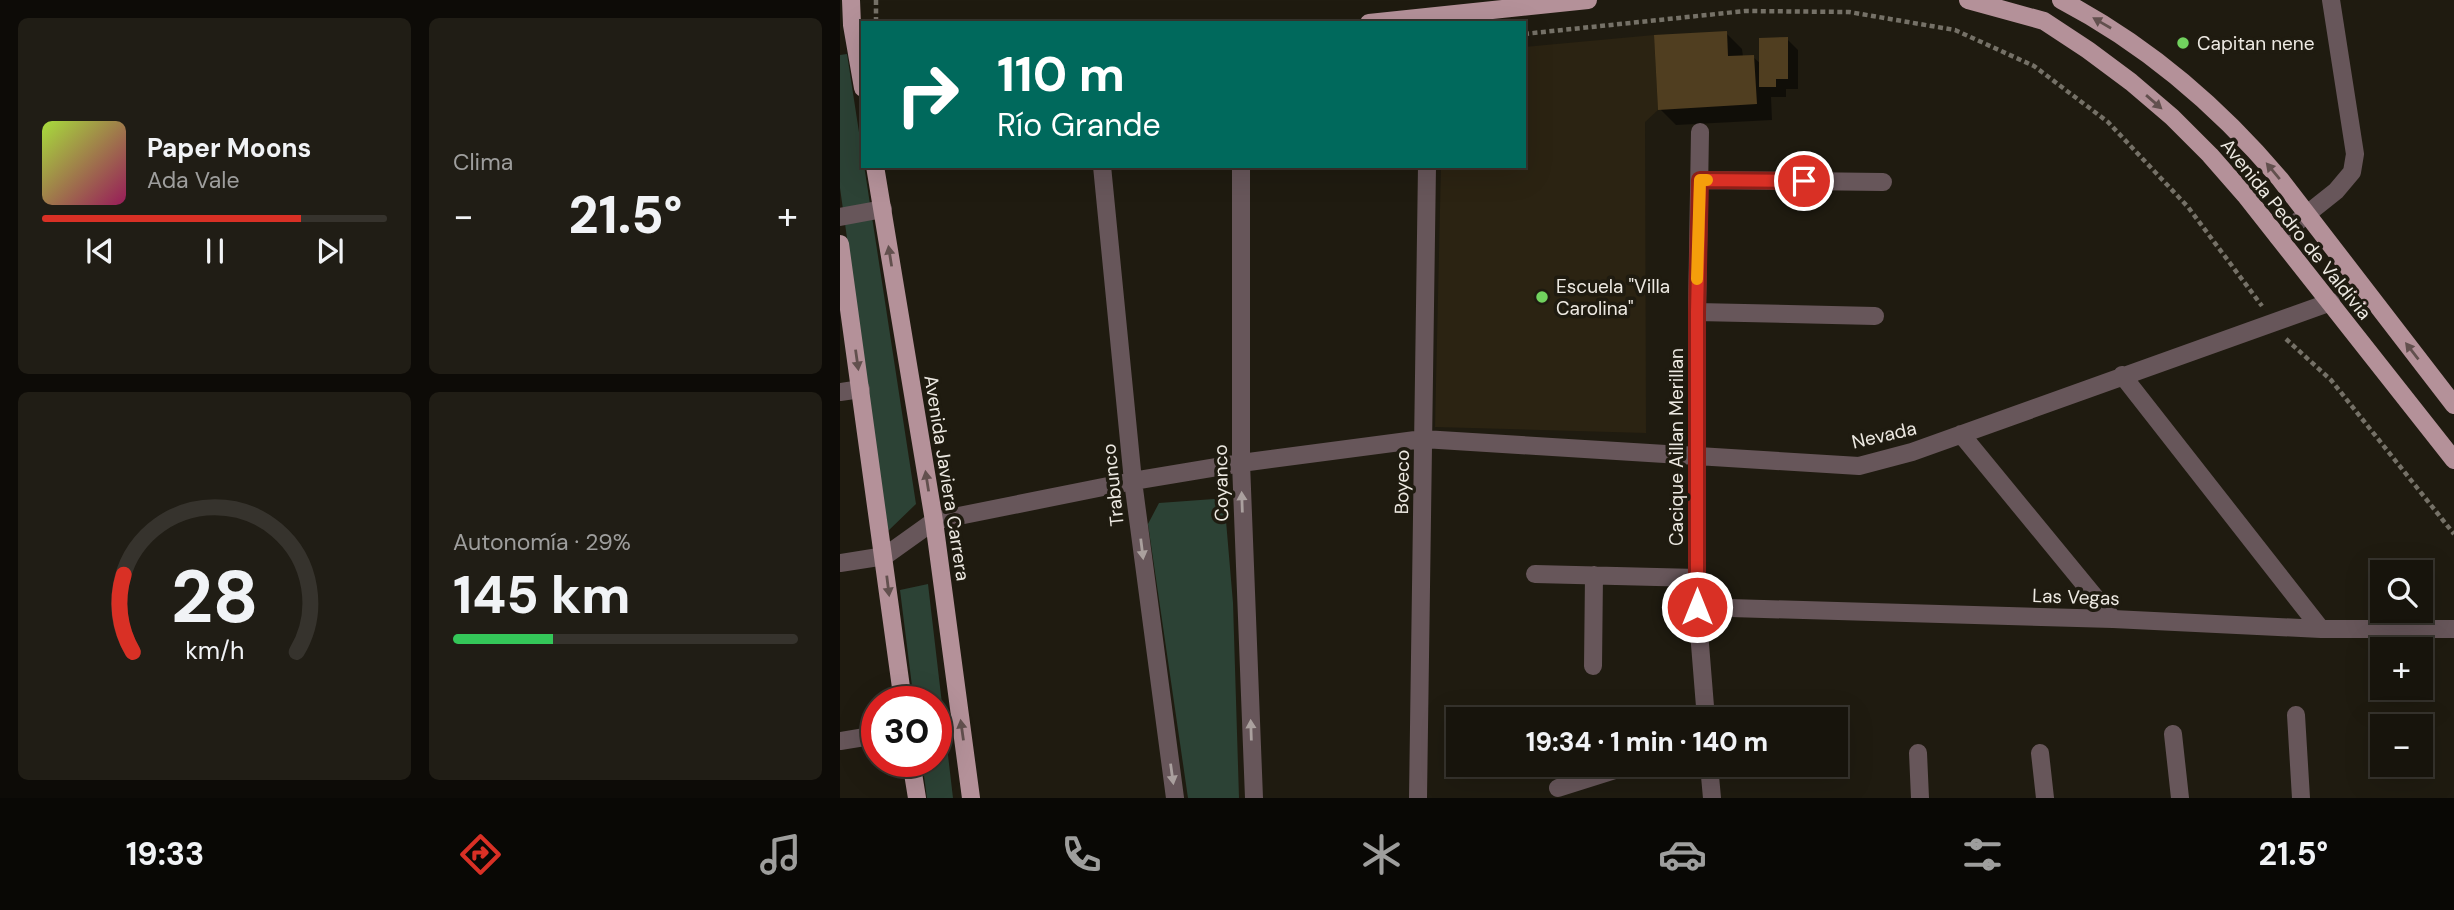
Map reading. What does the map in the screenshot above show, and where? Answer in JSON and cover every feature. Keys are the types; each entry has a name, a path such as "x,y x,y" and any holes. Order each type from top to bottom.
{"main road":[{"path":"851,0 852,25 861,77"},
{"path":"1409,21 1588,0"},
{"name":"Avenida Pedro de Valdivia","path":"1968,0 2044,21 2131,82 2210,155 2331,302 2454,460"},
{"name":"Avenida Pedro de Valdivia","path":"2061,0 2109,27 2187,84 2252,145 2454,405"},
{"name":"Avenida Javiera Carrera","path":"876,168 934,521 971,798"},
{"path":"840,244 901,686"},
{"path":"914,777 917,798"}],"street":[{"path":"2278,237 2336,191 2352,172 2355,154 2331,0"},
{"name":"Cacique Aillan Merillan","path":"1700,132 1697,607 1705,707"},
{"name":"Trabunco","path":"1102,168 1133,481 1175,798"},
{"name":"Coyanco","path":"1241,168 1241,463 1254,798"},
{"name":"Boyeco","path":"1418,798 1427,168"},
{"path":"1700,180 1883,182"},
{"path":"840,217 883,209"},
{"name":"Nevada","path":"934,521 1133,481 1241,463 1423,439 1859,466 1912,452 2331,302"},
{"path":"1697,312 1875,316"},
{"path":"2122,375 2320,629"},
{"path":"840,392 861,389"},
{"path":"1961,434 2113,619"},
{"path":"840,563 885,556 934,521"},
{"path":"1535,574 1697,578"},
{"path":"1593,666 1594,575"},
{"name":"Las Vegas","path":"1697,607 2113,619 2320,629 2454,629"},
{"path":"2296,715 2301,798"},
{"path":"2173,734 2180,798"},
{"path":"840,741 861,737"},
{"path":"1918,753 1920,798"},
{"path":"2040,753 2045,798"},
{"path":"1558,788 1593,777"},
{"path":"1710,777 1712,798"}],"path":[{"path":"876,0 876,21"},
{"path":"1526,34 1745,11 1849,12 1955,30 2034,66 2108,122 2188,207 2289,342 2331,380 2454,534"}],"shaded area":[{"name":"Escuela \"Villa Carolina\"","path":"1654,35 1658,110 1645,122 1646,433 1435,427 1441,168 1526,168 1526,47"}],"green space":[{"path":"847,54 861,145 861,168 864,168 916,504 888,531 840,188 840,55"},
{"path":"1214,499 1225,509 1233,603 1239,798 1188,798 1148,524 1159,503"},
{"path":"928,584 940,686 912,686 900,590"},
{"path":"924,777 951,777 953,798 927,798"}],"building":[{"path":"1727,31 1728,56 1754,55 1757,104 1658,110 1654,35"},
{"path":"1788,37 1788,79 1776,79 1776,87 1759,87 1759,38"}],"slow traffic":[{"path":"1697,279 1700,180 1707,180"}],"place":[{"name":"Capitan nene","path":"2183,43"},
{"name":"Escuela \"Villa Carolina\"","path":"1542,297"}],"route":[{"path":"1697,607 1700,180 1804,181"}]}
